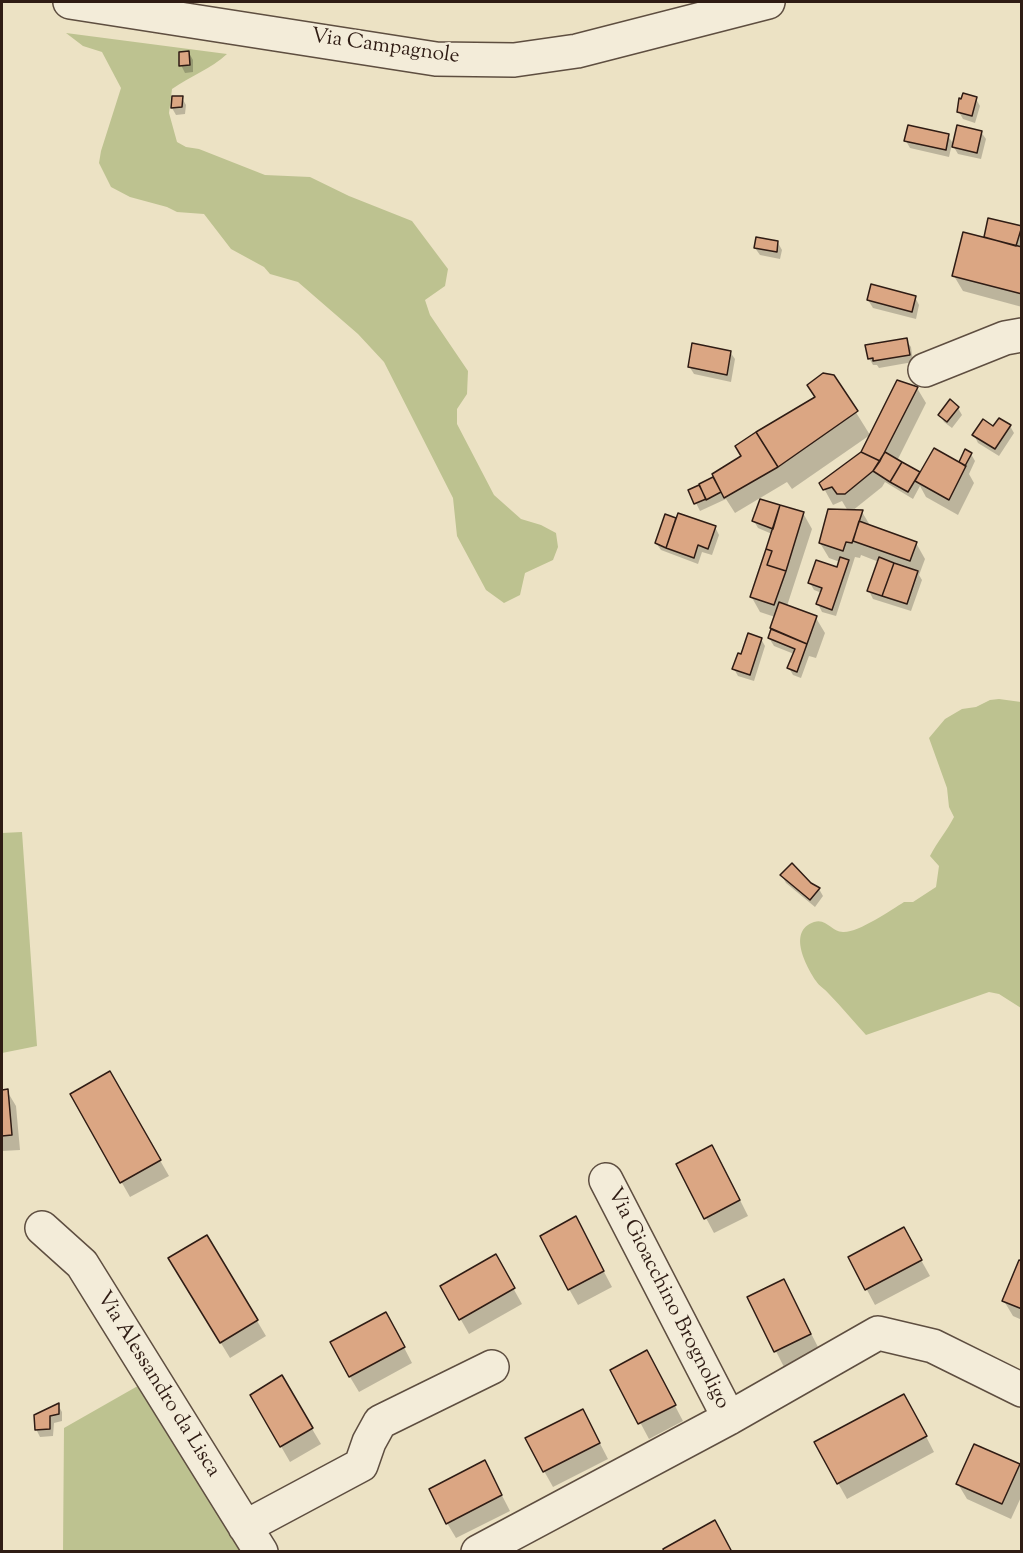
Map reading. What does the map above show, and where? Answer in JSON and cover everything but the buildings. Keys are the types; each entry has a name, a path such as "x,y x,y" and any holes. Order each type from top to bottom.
{"street":[{"name":"Via Campagnole","path":"70,2 436,59 514,60 576,51 768,2"},
{"path":"925,370 1005,338 1022,335"},
{"name":"Via Gioacchino Brognoligo","path":"606,1180 729,1418"},
{"name":"Via Alessandro da Lisca","path":"42,1228 82,1264 253,1539"},
{"name":"Via Gioacchino Brognoligo","path":"478,1551 729,1418 878,1333 933,1346 1022,1390"},
{"path":"253,1539 361,1465 369,1442 380,1422 492,1367"}],"green space":[{"path":"66,33 227,54 172,89 169,113 177,142 265,175 310,177 349,196 412,221 448,269 445,286 425,300 430,315 468,371 467,394 457,409 457,424 494,495 521,519 541,525 556,533 558,547 553,560 525,573 520,595 504,603 486,590 457,536 453,498 384,362 358,334 298,282 270,274 264,267 231,249 204,214 177,212 130,197 111,187 99,163 121,88 102,52 83,46"},
{"path":"999,699 1021,702 1021,1008 999,994 989,992 866,1035 816,981 801,949 802,933 806,927 818,921 843,932 857,929 904,902 913,902 936,887 939,866 930,856 954,817 949,807 947,788 929,738 945,719 962,709"},
{"path":"22,832 37,1046 2,1053 2,833"},
{"path":"143,1383 243,1551 63,1552 64,1428"}]}
